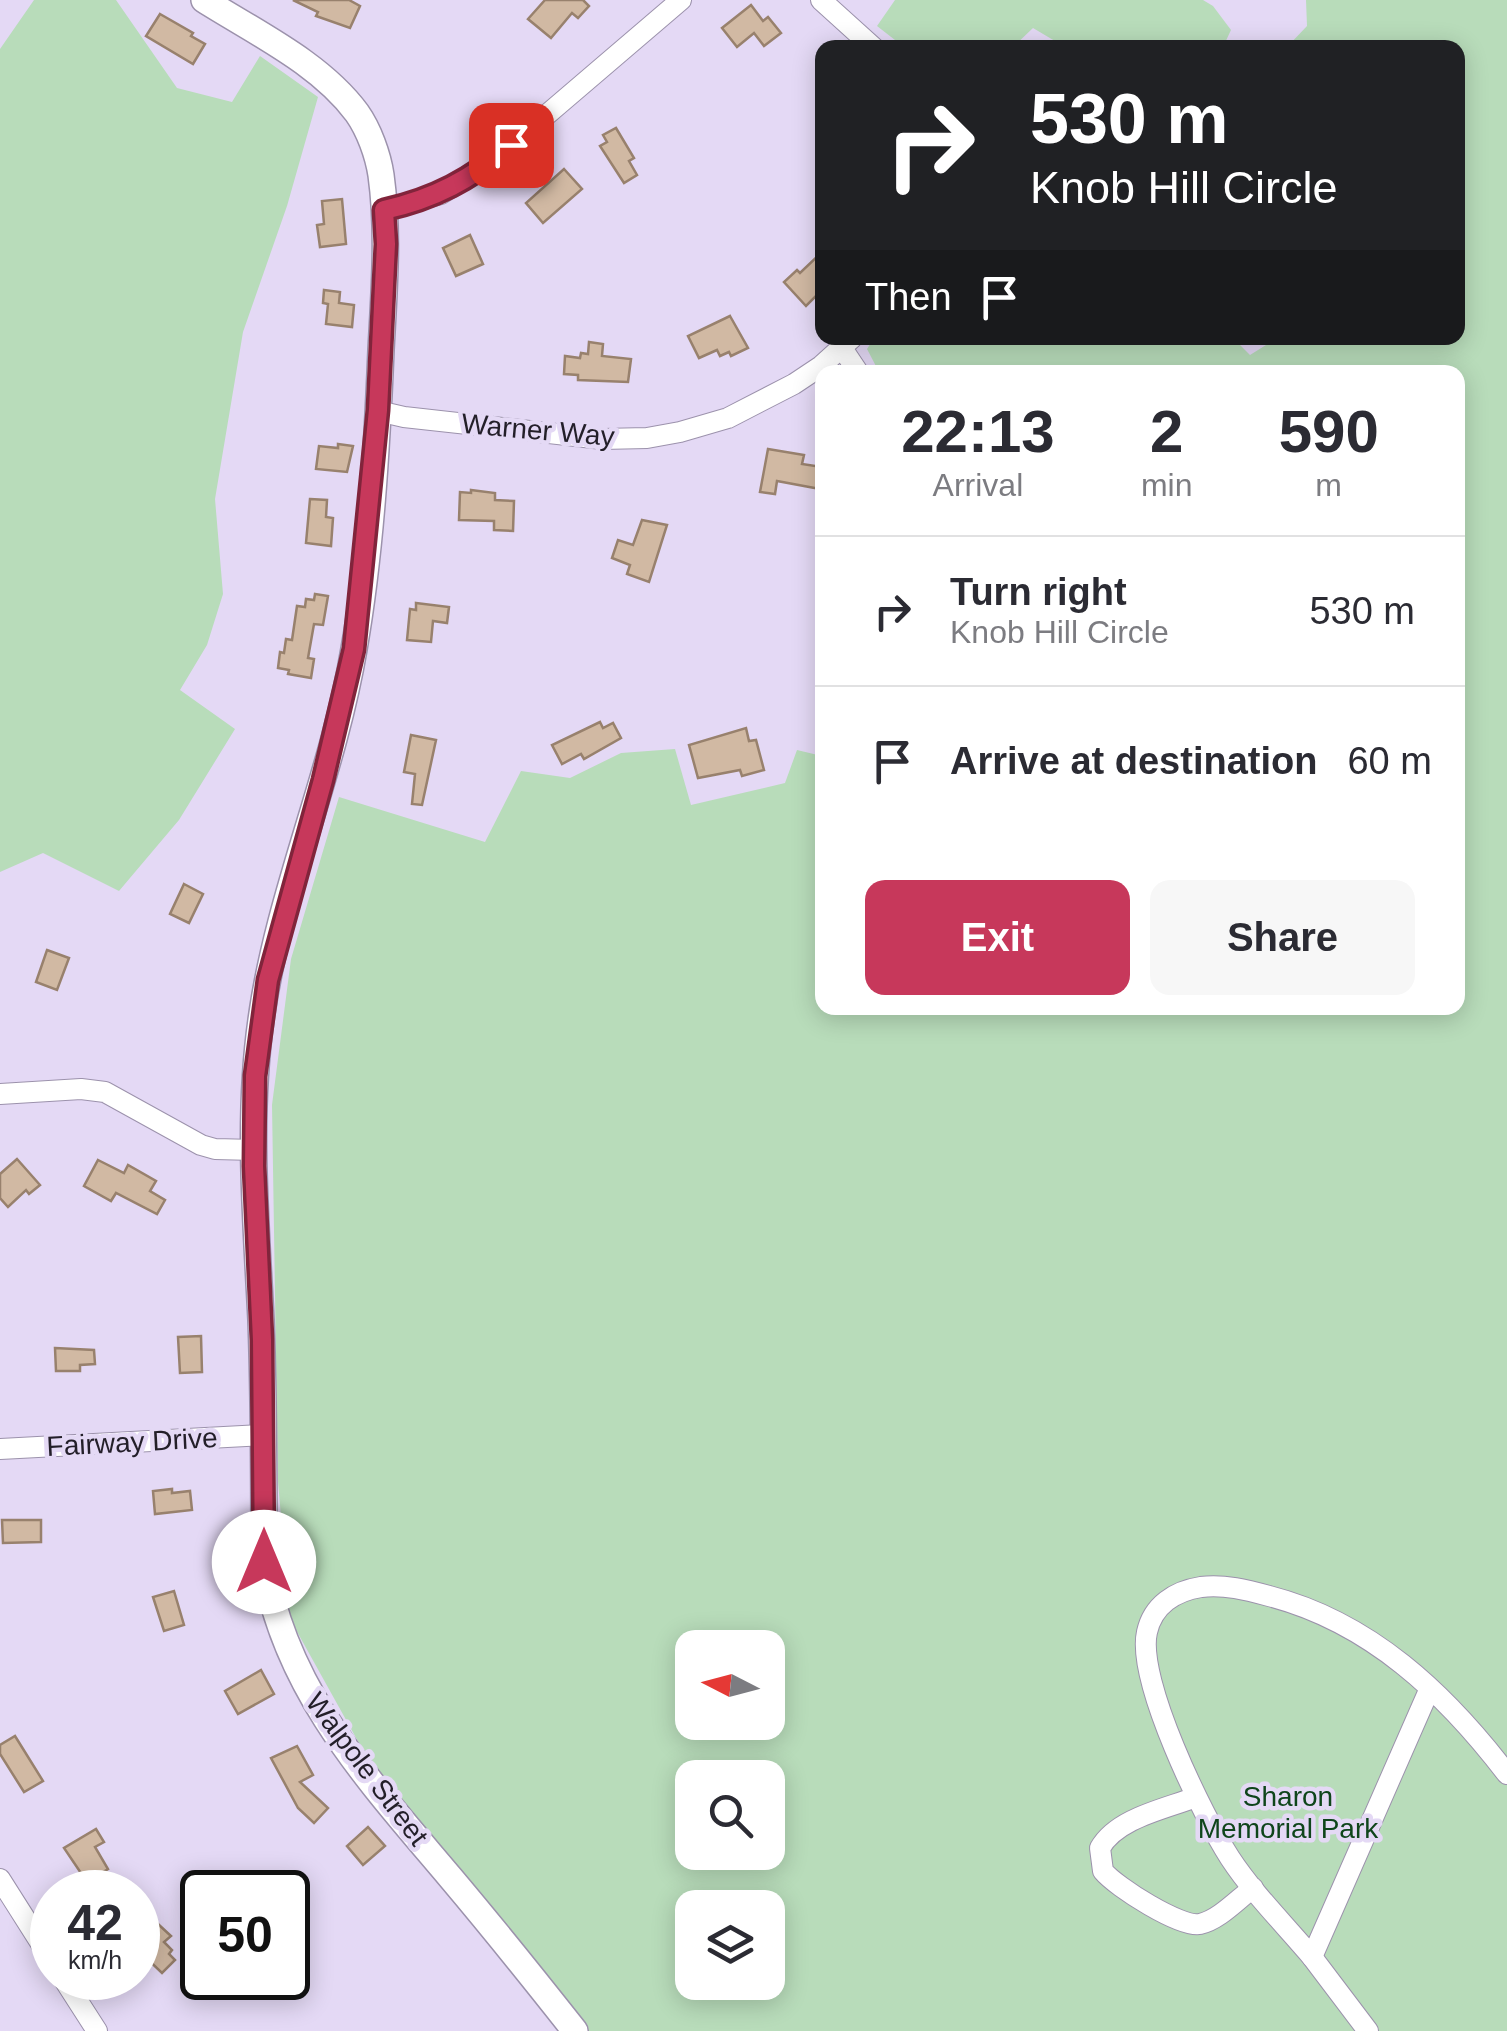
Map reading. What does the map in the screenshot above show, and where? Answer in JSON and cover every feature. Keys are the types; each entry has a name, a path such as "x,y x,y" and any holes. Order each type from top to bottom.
{"main road":[{"name":"Walpole Street","path":"204,0 297,58 331,85 359,115 381,172 386,244 378,410 354,649 268,980 255,1076 264,1562 269,1596 291,1661 348,1752 575,2031"}],"street":[{"path":"384,210 441,194 488,165 681,0"},
{"path":"821,0 865,40"},
{"name":"Warner Way","path":"819,365 844,345"},
{"name":"Warner Way","path":"378,410 404,417 602,439 647,438 728,418 794,384 815,368"},
{"path":"0,1094 99,1091 206,1146 254,1150"},
{"name":"Fairway Drive","path":"0,1448 263,1435"},
{"path":"1368,2031 1232,1860 1196,1796 1158,1701 1145,1648 1156,1611 1178,1592 1225,1586 1296,1602 1358,1630 1430,1688 1476,1734 1507,1774"},
{"path":"1312,1957 1430,1688"},
{"path":"1196,1796 1110,1834 1100,1848 1103,1871 1150,1904 1181,1922 1196,1925 1210,1920 1253,1888"},
{"path":"0,1879 30,1926"},
{"path":"77,2000 97,2031"}],"green space":[{"path":"34,0 116,0 177,88 232,102 260,56 318,97 287,206 243,332 215,499 223,594 207,645 180,690 235,729 179,820 119,891 43,853 0,872 0,49"},
{"path":"895,0 1203,0 1213,6 1231,30 1226,40 1053,40 1033,28 1020,40 895,40 877,26"},
{"name":"Sharon Memorial Park","path":"1306,0 1507,0 1507,2031 588,2031 370,1763 290,1619 278,1482 272,1105 291,959 339,797 485,842 521,771 570,778 621,753 675,749 691,805 785,783 797,750 815,754 815,1015 1465,1015 1465,365 875,365 867,349 870,345 1240,345 1250,355 1266,345 1465,345 1465,40 1294,40 1307,26"}],"building":[{"path":"293,0 349,0 360,6 350,28 316,16 318,12"},
{"path":"545,0 583,0 589,6 578,18 572,13 551,38 528,19"},
{"path":"751,5 763,21 768,17 781,33 764,46 754,33 737,47 722,28"},
{"path":"160,14 205,44 193,64 146,36"},
{"path":"616,128 634,158 629,161 637,175 624,183 600,146 607,142 603,135"},
{"path":"564,169 582,189 543,223 526,203"},
{"path":"342,199 346,244 320,247 317,225 324,224 322,201"},
{"path":"470,235 483,264 456,276 443,248"},
{"path":"815,259 815,297 806,306 784,282 797,270 800,273"},
{"path":"324,290 340,292 339,303 354,305 352,327 326,324 328,304 323,303"},
{"path":"730,316 748,348 731,356 729,352 720,356 717,350 699,358 688,336"},
{"path":"589,342 603,344 602,356 631,359 628,382 578,380 578,375 564,374 565,356 580,358 581,353 588,354"},
{"path":"338,444 353,446 347,472 316,469 319,446 338,448"},
{"path":"768,449 804,455 802,464 815,466 815,488 777,481 775,494 760,492"},
{"path":"460,492 495,493 495,500 514,501 513,531 494,530 494,521 459,520"},
{"path":"310,499 327,500 326,517 333,518 331,546 306,543"},
{"path":"642,520 667,525 649,582 627,574 630,565 612,558 618,540 633,545"},
{"path":"315,594 328,596 323,625 314,624 308,658 314,659 311,678 288,674 289,670 278,668 280,652 284,653 286,639 292,640 297,606 305,607 306,599 314,600"},
{"path":"416,603 449,607 447,623 433,621 431,642 407,640 410,609 416,610"},
{"path":"600,722 603,728 613,723 621,738 584,759 581,754 562,764 552,745"},
{"path":"746,728 749,741 756,740 764,770 742,776 740,770 698,778 689,745"},
{"path":"411,735 436,740 422,805 412,804 415,774 404,772"},
{"path":"184,884 203,894 189,923 170,914"},
{"path":"47,950 69,958 57,990 36,982"},
{"path":"17,1159 40,1185 29,1194 26,1190 8,1207 0,1198 0,1174"},
{"path":"98,1160 124,1173 128,1165 156,1181 150,1191 165,1200 157,1214 116,1193 111,1201 84,1186"},
{"path":"201,1336 202,1372 180,1373 178,1337"},
{"path":"55,1348 94,1350 95,1364 80,1365 80,1371 56,1371"},
{"path":"172,1489 172,1493 190,1491 192,1510 155,1514 153,1491"},
{"path":"2,1520 41,1520 41,1542 3,1543"},
{"path":"174,1591 184,1625 164,1631 153,1597"},
{"path":"261,1670 274,1694 238,1714 225,1691"},
{"path":"15,1736 43,1781 24,1792 0,1754 0,1745"},
{"path":"297,1746 313,1775 300,1782 328,1808 314,1823 298,1808 271,1758"},
{"path":"368,1827 385,1846 363,1865 347,1846"},
{"path":"96,1829 104,1842 95,1847 108,1869 79,1870 64,1848"},
{"path":"160,1926 171,1936 164,1942 175,1960 162,1973"}],"route":[{"path":"264,1562 255,1076 268,980 354,649 378,410 386,244 384,210 441,194 488,165 511,145"}]}
